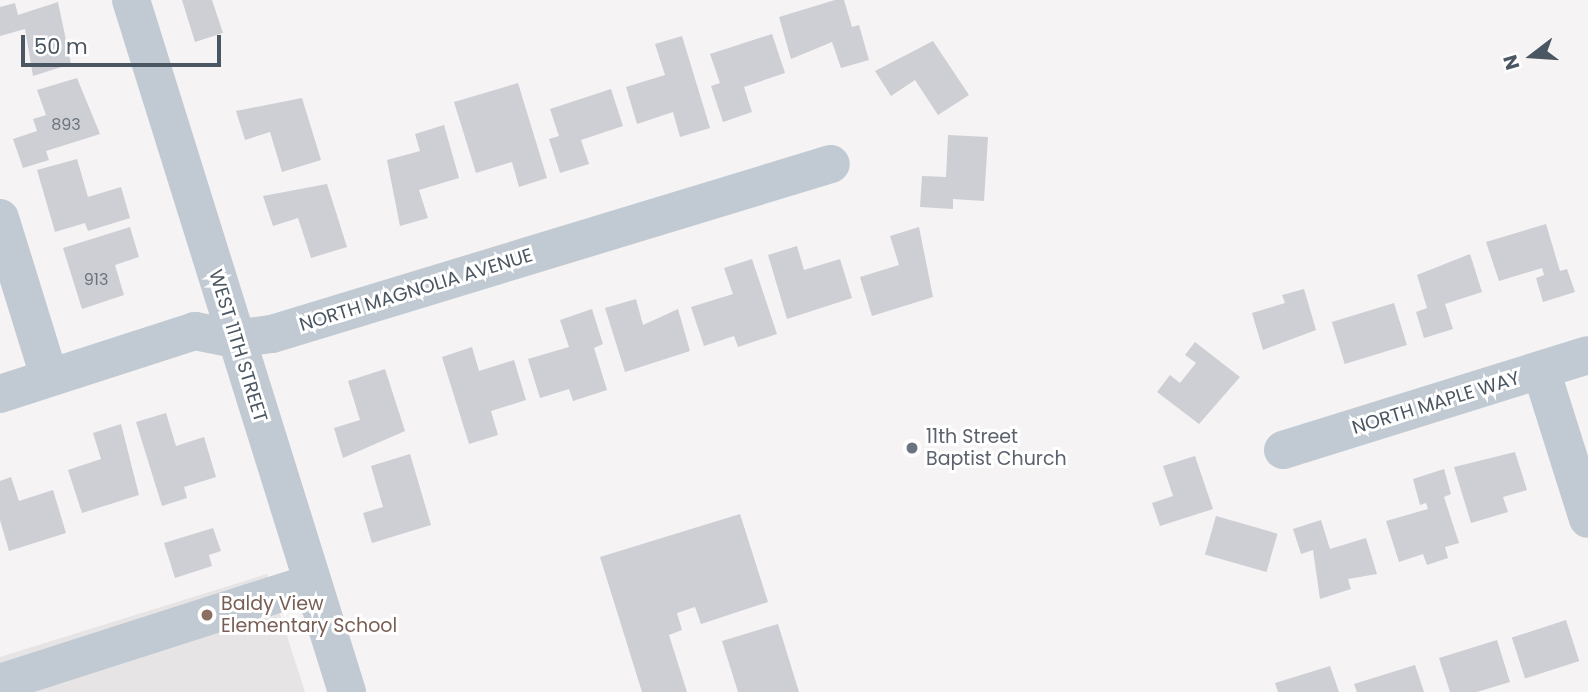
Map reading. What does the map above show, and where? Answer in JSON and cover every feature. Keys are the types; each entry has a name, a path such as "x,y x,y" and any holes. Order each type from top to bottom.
{"street":[{"name":"WEST 11TH STREET","path":"131,0 347,692"},
{"name":"NORTH MAGNOLIA AVENUE","path":"0,394 195,331 235,339 272,334 831,163"},
{"path":"0,218 49,376"},
{"name":"NORTH MAPLE WAY","path":"1283,450 1588,355"},
{"path":"1541,370 1588,519"},
{"path":"0,683 312,583"}],"shaded area":[{"name":"Baldy View Elementary School","path":"267,574 305,692 0,692 0,657"}],"building":[{"path":"182,0 212,0 223,33 195,42"},
{"path":"835,0 844,0 852,27 859,25 869,60 841,68 832,42 791,59 779,17"},
{"path":"58,2 71,64 33,76 25,29 0,36 0,7 15,3 18,15"},
{"path":"772,34 785,73 744,87 752,112 723,122 711,86 720,83 710,54"},
{"path":"682,36 710,128 680,137 673,112 637,124 626,87 665,75 655,44"},
{"path":"933,41 969,95 938,115 915,80 891,96 875,71"},
{"path":"77,78 100,134 46,151 49,160 23,168 13,139 37,131 33,119 46,115 37,90"},
{"path":"518,83 547,178 519,187 512,162 476,173 454,102"},
{"path":"611,89 623,126 581,140 589,164 560,173 549,139 559,136 550,109"},
{"path":"302,98 321,160 282,172 270,132 245,140 236,111"},
{"path":"444,125 459,178 419,190 428,218 400,226 387,160 420,151 415,134"},
{"path":"948,135 988,137 984,201 953,199 953,209 920,207 922,176 946,177"},
{"path":"77,159 88,197 121,187 130,218 88,231 85,223 55,232 37,170"},
{"path":"327,184 347,247 311,258 298,218 273,226 263,196"},
{"path":"1546,224 1560,271 1567,269 1575,292 1543,302 1536,278 1544,275 1542,268 1499,281 1486,242"},
{"path":"130,227 139,257 115,265 124,295 82,309 63,248"},
{"path":"919,227 933,297 872,316 860,277 899,265 890,236"},
{"path":"797,246 804,270 840,259 852,298 787,319 768,255"},
{"path":"1470,254 1482,292 1445,304 1453,329 1424,338 1416,312 1427,308 1417,275"},
{"path":"752,259 777,334 738,347 734,336 704,346 691,307 733,294 724,268"},
{"path":"1304,289 1316,330 1263,350 1252,313 1285,303 1282,295"},
{"path":"636,299 643,325 678,309 690,351 625,372 605,308"},
{"path":"1394,303 1407,345 1345,364 1332,322"},
{"path":"592,309 603,344 594,348 607,390 573,401 569,389 540,398 528,359 569,347 560,320"},
{"path":"1195,342 1240,377 1199,424 1157,392 1170,375 1180,383 1196,363 1185,355"},
{"path":"472,347 479,371 514,360 526,400 491,411 498,435 469,444 442,357"},
{"path":"385,369 405,431 343,458 334,428 360,420 348,381"},
{"path":"166,413 176,446 204,437 216,477 184,487 187,498 162,506 136,422"},
{"path":"121,424 139,495 82,513 68,470 101,459 93,433"},
{"path":"1515,452 1527,490 1503,497 1508,512 1471,523 1454,467"},
{"path":"410,454 431,525 372,543 363,513 383,507 371,466"},
{"path":"1195,456 1213,509 1160,526 1152,503 1173,496 1163,466"},
{"path":"1444,469 1451,494 1444,497 1459,543 1445,547 1448,558 1427,565 1423,554 1399,562 1386,521 1428,509 1426,503 1420,505 1413,479"},
{"path":"11,477 19,501 53,490 66,533 9,551 0,520 0,481"},
{"path":"740,514 768,602 701,624 695,607 677,613 682,630 669,635 687,692 642,692 600,557"},
{"path":"1216,516 1278,534 1266,572 1205,554"},
{"path":"1321,520 1330,549 1366,538 1377,574 1348,579 1351,589 1320,599 1313,550 1301,554 1293,529"},
{"path":"213,528 221,551 209,555 212,566 175,578 164,543"},
{"path":"1566,620 1579,661 1525,679 1512,638"},
{"path":"778,624 799,692 738,692 722,641"},
{"path":"1497,640 1510,682 1477,692 1450,692 1439,658"},
{"path":"1415,665 1424,692 1357,692 1354,684"},
{"path":"1330,666 1339,692 1278,692 1275,683"}],"place":[{"name":"11th Street Baptist Church","path":"912,448"},
{"name":"Baldy View Elementary School","path":"207,615"}]}
